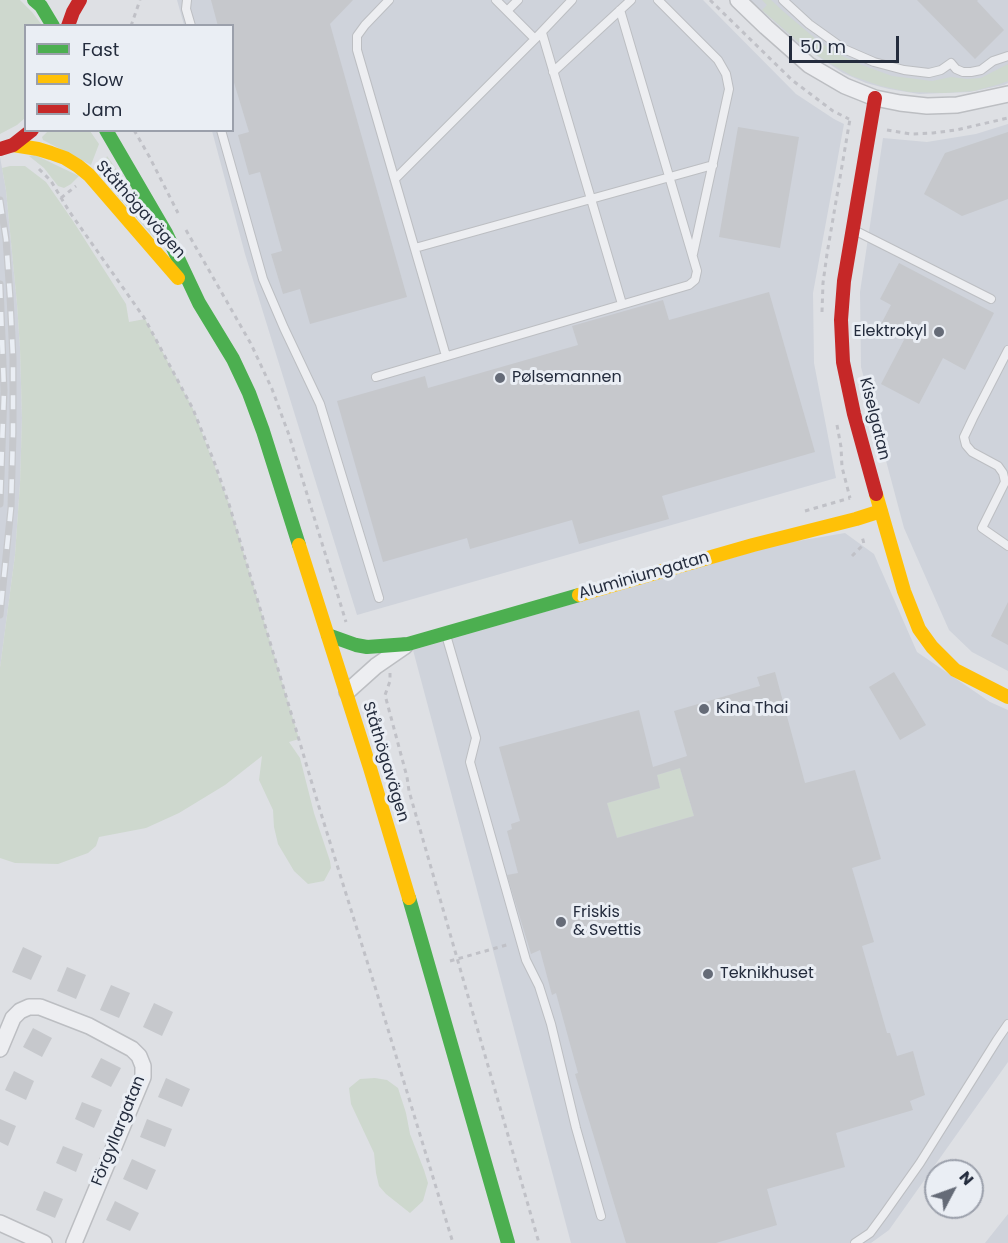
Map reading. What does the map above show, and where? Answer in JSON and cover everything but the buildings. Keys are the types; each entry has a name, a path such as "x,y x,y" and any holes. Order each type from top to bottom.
{"main road":[{"path":"34,0 41,6 52,24"},
{"path":"69,24 80,0"},
{"name":"Kiselgatan","path":"875,98 844,281 841,320 843,362 854,414 904,591 919,629 932,647 955,670 1008,697"},
{"path":"6,147 29,132"},
{"name":"Ståthögavägen","path":"107,132 166,233 199,303 233,360 249,393 263,431 347,692 508,1243"},
{"name":"Ståthögavägen","path":"6,147 38,149 58,155 78,166 89,175 199,303"},
{"name":"Aluminiumgatan","path":"328,635 346,643 368,647 408,644 753,544 881,511"}],"street":[{"path":"738,0 809,65 845,86 875,98 918,105 957,105 1008,94"},
{"name":"Aluminiumgatan","path":"347,692 369,672 408,644"},
{"name":"Förgyllargatan","path":"0,1049 13,1018 20,1011 29,1007 40,1007 89,1026 132,1049 139,1056 143,1066 143,1077 74,1243"},
{"path":"0,1223 44,1243"}],"lane":[{"path":"187,0 186,9 190,24"},
{"path":"389,0 357,36 357,50 446,357"},
{"path":"496,0 538,36 553,72 622,304"},
{"path":"507,11 518,0"},
{"path":"394,179 572,0"},
{"path":"553,72 631,0"},
{"path":"658,0 718,60 726,74 729,89 693,255"},
{"path":"783,0 809,24 844,49 874,62 904,70 928,73 941,70 951,63 956,69 971,72 981,70 993,61 1008,56"},
{"path":"376,377 690,285 695,280 697,271 693,255 620,10"},
{"path":"222,132 263,279 320,404 379,598"},
{"path":"414,248 713,165"},
{"path":"852,229 991,299"},
{"path":"1008,350 964,437 966,445 972,452 998,466 1003,473 1005,482 982,528 1008,546"},
{"path":"445,633 476,738 470,762 526,960 551,1024 576,1128 601,1216"},
{"path":"855,1243 870,1233 920,1163 1008,1024"}],"path":[{"path":"132,24 140,0"},
{"path":"39,169 51,181 69,211 145,319 193,409 210,453 229,504 453,1243"},
{"path":"387,658 390,681 385,695 409,791 539,1243"},
{"path":"450,961 521,942"}],"shaded area":[{"path":"0,0 20,0 41,24 24,24 24,119 0,134"},
{"path":"177,0 703,0 796,94 844,124 813,293 814,363 836,478 357,615 245,254 212,132 234,132 234,24 184,24"},
{"path":"750,0 1008,0 1008,83 970,92 919,94 866,83 843,73 799,44"},
{"path":"762,0 771,0 817,40 836,53 892,76 932,81 951,77 981,78 1008,64 1008,81 974,91 944,93 909,92 881,86 852,76 804,47 762,10 767,5"},
{"path":"1008,124 1008,671 972,652 949,630 904,528 861,367 860,292 883,138 927,142 976,134"},
{"path":"47,132 91,132 99,144 91,165 43,140 42,137"},
{"path":"35,155 79,176 64,188 58,186 44,168 29,156"},
{"path":"107,156 132,191 158,242 99,175"},
{"path":"0,157 6,190 17,304 22,418 15,555 0,668"},
{"path":"25,166 46,182 126,304 129,322 145,319 193,409 229,504 299,739 289,742 300,758 314,813 330,861 331,868 324,881 308,884 294,871 278,844 273,810 259,780 262,756 225,785 179,813 146,828 99,837 96,846 88,853 58,864 15,863 0,858 0,668 15,555 22,418 17,304 2,168"},
{"path":"845,533 874,554 917,652 990,702 1008,710 1008,1062 939,1159 924,1159 924,1181 889,1230 871,1243 571,1243 413,650 780,544"},
{"path":"680,768 694,816 617,838 607,803 660,788 657,775"},
{"path":"360,1079 387,1080 398,1088 410,1134 428,1183 423,1201 410,1213 379,1186 374,1153 351,1104 349,1088"},
{"path":"1008,1214 1008,1243 985,1243"}],"railway":[{"path":"0,200 6,239 13,358 11,508 0,615"},
{"path":"0,284 4,391 0,504"}],"traffic: fast":[{"path":"34,0 41,6 52,24"},
{"path":"107,132 166,233 199,303 233,359 249,393 299,545"},
{"path":"328,635 367,647 408,644 579,595"},
{"path":"409,898 508,1243"}],"traffic: slow":[{"path":"13,145 51,153 78,166 89,175 178,278"},
{"path":"876,494 904,591 919,629 932,647 955,670 1008,697"},
{"path":"579,595 881,511"},
{"path":"299,545 409,898"}],"traffic: jam":[{"path":"69,24 80,0"},
{"path":"875,98 844,281 841,320 843,362 854,414 876,494"},
{"path":"0,149 13,145 29,132"}],"place":[{"name":"Elektrokyl","path":"939,332"},
{"name":"Pølsemannen","path":"500,378"},
{"name":"Kina Thai","path":"704,709"},
{"name":"Friskis & Svettis","path":"561,922"},
{"name":"Teknikhuset","path":"708,974"}]}
